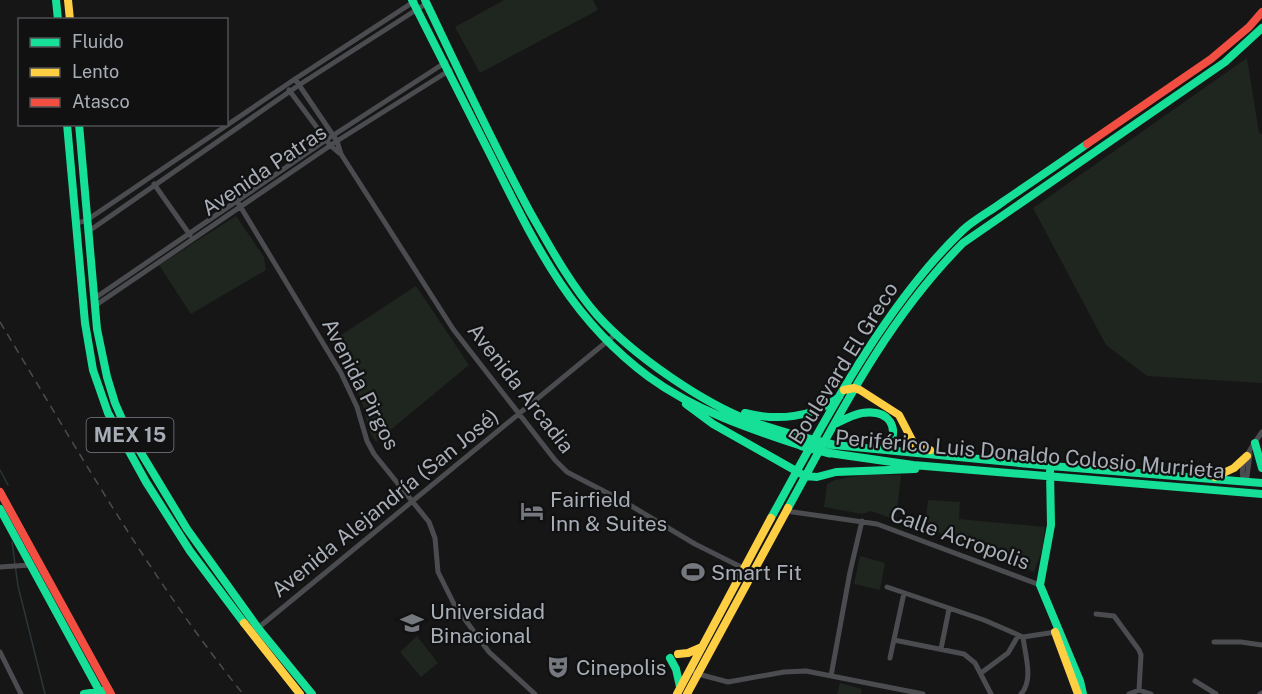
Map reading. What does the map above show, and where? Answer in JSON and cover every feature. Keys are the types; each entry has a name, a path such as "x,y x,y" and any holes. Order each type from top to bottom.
{"main road":[{"path":"56,0 58,18"},
{"path":"68,0 70,18"},
{"name":"Periférico Luis Donaldo Colosio Murrieta","path":"426,2 450,65 538,249 579,311 607,342 649,377 681,398 758,432 831,449 926,466 1214,478 1262,483"},
{"name":"Periférico Luis Donaldo Colosio Murrieta","path":"415,3 548,242 574,286 596,314 616,334 678,382 751,421 803,442"},
{"name":"Boulevard El Greco","path":"681,692 698,670 800,474 846,392 927,281 952,254 973,236 1211,59 1249,27 1262,12"},
{"name":"Boulevard El Greco","path":"1085,153 1225,62 1262,28"},
{"name":"MEX 15","path":"67,126 88,344 93,370 108,413 146,482 190,551 223,597 300,694"},
{"path":"68,145 73,126"},
{"name":"MEX 15","path":"79,126 99,346 107,377 126,428 191,535 258,628 312,694"},
{"path":"716,404 763,417 810,413 822,409 846,392 899,415 914,444 947,456"},
{"name":"Boulevard El Greco","path":"698,670 702,647 786,511 800,474 835,424 846,392"},
{"path":"681,398 713,424 800,474 817,477 836,472 910,470 926,466"},
{"path":"835,424 853,415 865,413 885,417 891,422 896,432 894,441 887,450"},
{"name":"Periférico Luis Donaldo Colosio Murrieta","path":"831,449 887,450 947,456 1051,471 1262,494"},
{"path":"1214,478 1234,468 1251,449 1262,468"},
{"path":"1051,471 1051,525 1040,585 1083,694"},
{"path":"1208,488 1215,484 1233,484 1244,481 1262,488"},
{"path":"0,492 105,692"},
{"path":"0,509 30,566 105,692"},
{"path":"681,692 674,656 702,647"},
{"path":"1066,653 1078,694"},
{"path":"84,694 105,692"}],"street":[{"path":"75,224 87,220 376,31 415,3 426,2"},
{"name":"Avenida Patras","path":"94,303 193,239 239,204 335,138 450,65"},
{"name":"Avenida Arcadia","path":"297,82 335,138 341,154 453,329 567,472 623,501 694,544 749,571"},
{"path":"76,235 88,231 288,88"},
{"name":"Avenida Arcadia","path":"288,88 328,143 341,154"},
{"path":"150,178 193,239"},
{"name":"Avenida Patras","path":"94,303 189,234 239,204"},
{"name":"Avenida Pirgos","path":"239,204 341,373 357,407 367,441 374,454 414,501 433,530 438,572 455,606 489,652 535,694"},
{"name":"Avenida Alejandría (San José)","path":"258,628 616,334"},
{"path":"1244,481 1247,477 1251,449 1262,432"},
{"name":"Calle Acropolis","path":"786,511 866,522 1040,585"},
{"path":"831,676 850,573 866,522"},
{"path":"0,567 30,566"},
{"path":"887,587 984,620 1020,636 1058,632"},
{"path":"890,658 904,593"},
{"path":"941,649 950,609"},
{"path":"1096,614 1114,616 1141,652 1139,690"},
{"path":"981,673 1008,653 1020,636"},
{"path":"1020,636 1028,678 1026,688 1021,694"},
{"path":"894,640 964,654 975,663 991,694"},
{"path":"1214,642 1262,645"},
{"path":"0,652 2,661 21,694"},
{"path":"698,670 728,682 793,671 806,671 923,694"},
{"path":"1195,681 1216,694"},
{"path":"1129,694 1139,690 1151,694"}],"shaded area":[{"path":"504,0 593,0 598,10 480,73 455,27"},
{"path":"1247,58 1259,133 1262,134 1262,383 1147,376 1106,345 1033,208"},
{"path":"236,216 264,257 266,270 191,314 159,265"},
{"path":"416,286 469,365 376,442 369,429 357,389 332,341"},
{"path":"867,474 901,475 896,520 871,511 862,514 824,507 827,484 835,480"},
{"path":"928,500 960,502 959,519 1045,527 1042,550 1034,572 925,527"},
{"path":"860,556 885,563 880,590 854,584"},
{"path":"417,636 438,663 421,677 400,652"},
{"path":"840,683 862,689 861,694 837,694"}],"waterway":[{"path":"0,470 8,485"},
{"path":"12,542 18,586 45,694"}],"railway":[{"path":"0,322 146,559 209,650 243,694"}],"traffic: fast":[{"path":"56,0 58,18"},
{"path":"412,0 540,250 576,305 597,330 621,354 666,389 703,409 802,446"},
{"path":"425,0 530,212 569,278 597,315 629,346 669,376 712,403 753,422 805,438"},
{"path":"788,508 866,369 911,303 963,243 1225,62 1262,28"},
{"path":"67,126 85,323 93,370 108,413 146,482 190,551 244,623"},
{"path":"79,126 97,329 115,403 126,428 187,529 258,628 312,694"},
{"path":"771,518 857,366 907,293 934,260 973,222 1087,144"},
{"path":"745,413 770,417 794,416 818,409 839,397"},
{"path":"686,404 713,424 805,476 817,477 836,472 915,469"},
{"path":"835,424 862,413 879,414 890,421 892,427 893,434 887,450"},
{"path":"805,438 834,445"},
{"path":"1255,443 1262,468"},
{"path":"834,445 1262,483"},
{"path":"802,446 829,453"},
{"path":"829,453 913,465 1262,494"},
{"path":"1050,471 1051,525 1040,585 1080,681 1083,694"},
{"path":"0,509 101,694"},
{"path":"670,658 676,669 680,687"},
{"path":"84,694 103,691"}],"traffic: slow":[{"path":"68,0 70,18"},
{"path":"844,390 854,388 860,390 899,415 914,444 930,450"},
{"path":"1215,477 1234,468 1247,456"},
{"path":"687,694 788,508"},
{"path":"677,694 771,518"},
{"path":"244,623 300,694"},
{"path":"1055,632 1078,694"},
{"path":"678,654 688,653 702,647"}],"traffic: jam":[{"path":"1087,144 1211,59 1249,27 1262,12"},
{"path":"0,492 111,694"}],"place":[{"name":"Fairfield Inn & Suites","path":"532,511"},
{"name":"Smart Fit","path":"693,572"},
{"name":"Universidad Binacional","path":"412,623"},
{"name":"Cinepolis","path":"558,667"}]}
